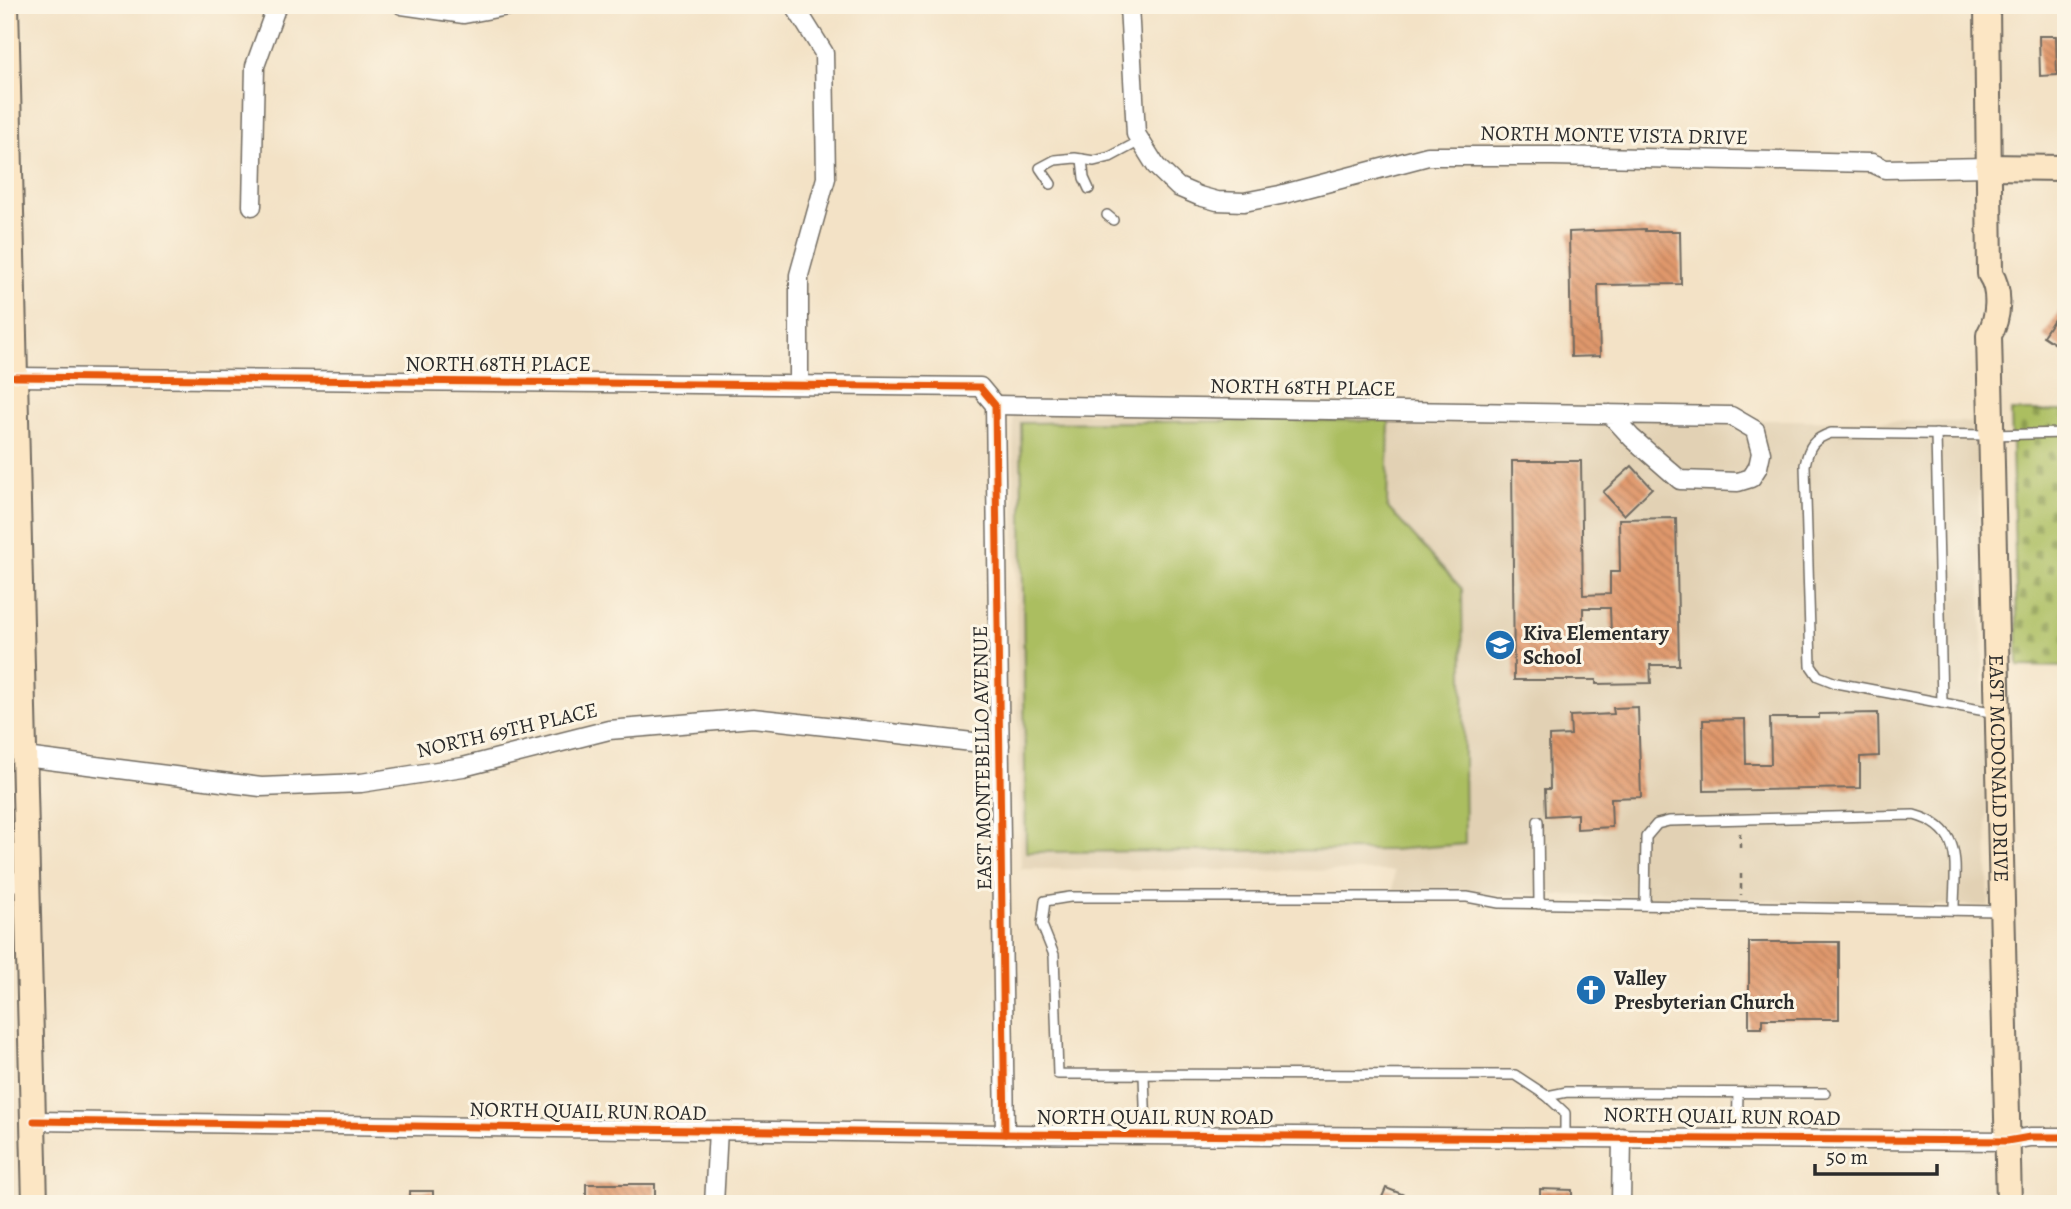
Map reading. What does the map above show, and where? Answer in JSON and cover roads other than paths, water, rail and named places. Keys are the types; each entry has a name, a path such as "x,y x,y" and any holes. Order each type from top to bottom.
{"street":[{"path":"6,5 7,144 15,377 11,456 25,757 16,881 34,1121 35,1204"},
{"path":"252,206 255,66 277,5"},
{"path":"402,5 464,14 513,5"},
{"path":"794,5 824,53 826,178 799,275 799,383"},
{"path":"1129,5 1136,134 1140,141"},
{"name":"EAST MCDONALD DRIVE","path":"1987,5 1990,274 1996,283 1996,323 1989,335 2009,1204"},
{"name":"NORTH MONTE VISTA DRIVE","path":"1140,141 1156,166 1178,187 1217,201 1244,202 1428,156 1872,163 1885,169 1988,167"},
{"path":"1988,167 2066,168"},
{"name":"NORTH 68TH PLACE","path":"15,377 799,383 980,387 995,405 1610,414 1731,416 1755,430 1761,453 1758,467 1751,478 1738,482 1680,480 1632,438 1610,414"},
{"name":"EAST MONTEBELLO AVENUE","path":"995,405 1005,1134"},
{"name":"NORTH 69TH PLACE","path":"25,757 261,787 361,783 463,767 609,730 753,718 1000,745"},
{"name":"NORTH QUAIL RUN ROAD","path":"34,1121 1005,1134 2007,1141 2030,1137 2066,1137"},
{"path":"714,1204 718,1130"},
{"path":"1621,1204 1622,1137"}],"lane":[{"path":"1051,184 1040,167 1055,160 1094,161 1110,157 1140,141"},
{"path":"1082,159 1088,189"},
{"path":"1997,713 1836,683 1818,676 1811,666 1805,465 1808,450 1815,438 1831,433 2066,433"},
{"path":"1936,434 1942,703"},
{"path":"1645,905 1646,837 1657,824 1669,821 1914,815 1931,820 1953,845 1954,910"},
{"path":"1538,821 1539,904"},
{"path":"1565,1137 1565,1113 1547,1096 1515,1075 1058,1074 1054,955 1042,925 1045,901 1070,897 1467,897 1499,903 2002,911"},
{"path":"1144,1076 1146,1134"},
{"path":"1547,1096 1566,1092 1825,1093"},
{"path":"1737,1138 1738,1093"}],"place":[{"name":"Kiva Elementary School","path":"1500,645"},
{"name":"Valley Presbyterian Church","path":"1591,990"}]}
